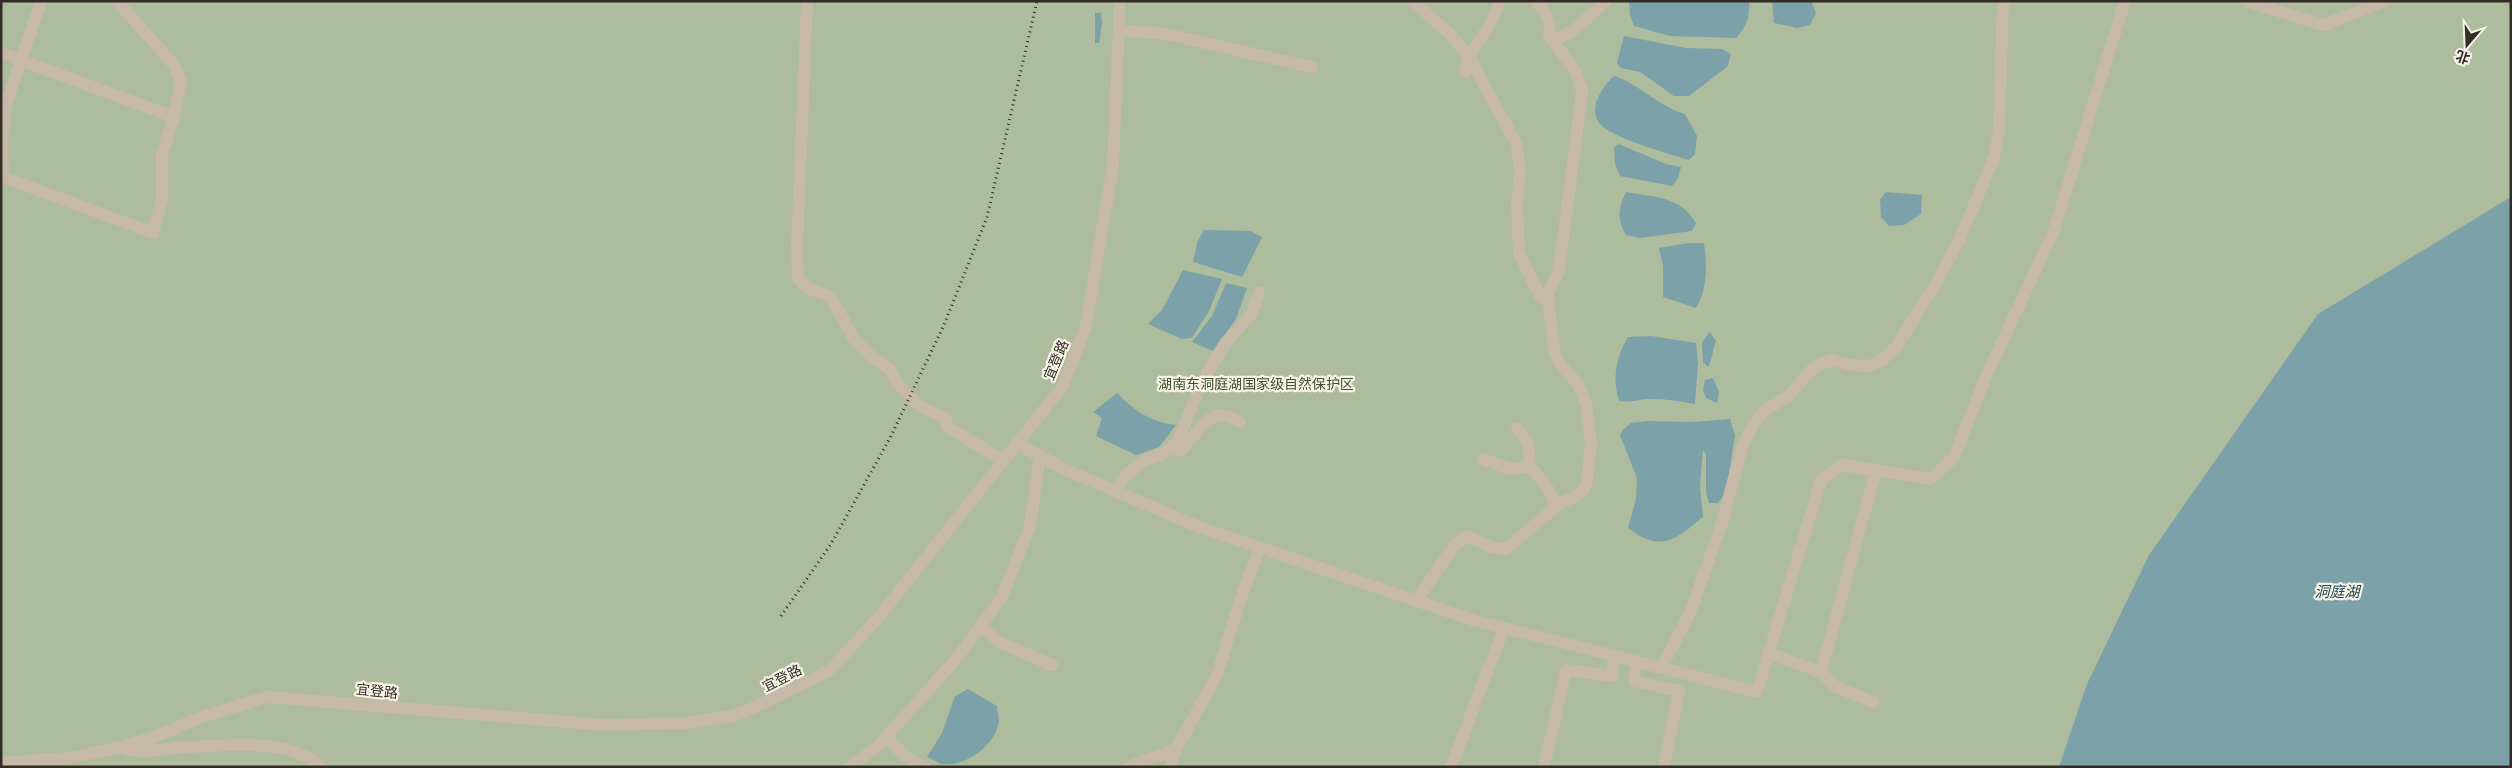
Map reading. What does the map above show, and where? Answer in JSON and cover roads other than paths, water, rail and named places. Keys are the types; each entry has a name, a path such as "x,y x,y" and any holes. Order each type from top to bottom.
{"street":[{"path":"41,1 6,105 2,140 3,177 153,233 162,199 162,154 174,117 181,82 174,65 117,1"},
{"path":"807,1 797,246 798,279 808,288 832,297 854,339 872,358 889,368 897,383 920,406 946,419 946,426 1002,460"},
{"name":"宜登路","path":"1,763 69,758 122,747 154,737 202,717 267,697 605,725 688,723 732,716 772,700 830,670 878,618 1002,460 1062,388 1086,326 1113,165 1120,1"},
{"path":"1412,1 1450,33 1469,57 1517,145 1520,172 1517,203 1519,253 1540,296 1548,303"},
{"path":"1465,73 1469,57 1491,22 1500,1"},
{"path":"1416,601 1454,546 1467,536 1491,547 1506,549 1555,507 1583,490 1587,481 1591,442 1586,404 1578,384 1562,365 1556,354 1548,303 1548,293 1560,271 1582,91 1576,72 1549,35 1550,23 1544,10 1535,1"},
{"path":"1552,40 1572,32 1606,1"},
{"path":"1661,668 1690,614 1722,523 1742,448 1752,426 1764,412 1790,395 1806,374 1818,365 1832,360 1850,365 1868,366 1881,361 1896,347 1938,280 1960,239 1994,157 1998,140 2002,90 2003,1"},
{"path":"1016,443 1114,491 1199,527 1416,601 1504,628 1757,692 1821,480 1842,465 1931,478 1954,457 1987,374 2053,233 2125,1"},
{"path":"2246,1 2323,25 2385,1"},
{"path":"1119,31 1161,33 1312,67"},
{"path":"1,53 174,117"},
{"path":"1114,491 1126,475 1143,461 1165,453 1180,435 1204,378 1226,342 1252,314 1259,292"},
{"path":"1170,448 1181,450 1190,441 1202,423 1216,417 1230,416 1240,422"},
{"path":"1517,428 1528,442 1530,467 1547,487 1555,507"},
{"path":"849,767 886,736 957,658 1002,597 1030,525 1040,456"},
{"path":"1483,460 1510,469 1530,467"},
{"path":"1821,672 1876,470"},
{"path":"1170,767 1176,749 1217,676 1241,598 1260,548"},
{"path":"981,626 999,642 1052,666"},
{"path":"1451,767 1504,628"},
{"path":"1768,653 1821,672 1836,687 1873,702"},
{"path":"1612,676 1614,656"},
{"path":"1634,681 1636,662"},
{"path":"1544,767 1566,670 1612,676 1679,691 1664,767"},
{"path":"886,736 903,754 917,765 925,767"},
{"path":"122,747 139,753 165,749 254,746 291,750 304,761 313,758 320,767"},
{"path":"1128,767 1176,749"}],"water":[{"path":"1629,1 1749,1 1749,12 1743,29 1736,38 1670,36 1634,26 1630,15"},
{"path":"1772,1 1811,1 1816,13 1810,25 1797,28 1774,23"},
{"path":"1095,13 1101,13 1102,24 1099,43 1095,43"},
{"path":"1624,36 1686,48 1722,49 1731,54 1728,66 1689,96 1674,96 1640,72 1621,68 1617,63"},
{"path":"1614,76 1632,84 1666,106 1685,114 1697,136 1695,154 1689,160 1631,141 1602,126 1597,120 1595,107 1600,93"},
{"path":"1619,144 1666,164 1681,167 1678,178 1672,186 1620,176 1615,164 1614,147"},
{"path":"1626,192 1666,199 1682,207 1696,223 1692,231 1640,238 1626,235 1621,224 1620,214 1621,204"},
{"path":"1886,192 1922,195 1921,214 1904,225 1889,226 1881,217 1880,200"},
{"name":"洞庭湖","path":"2511,197 2511,767 2059,767 2087,684 2149,555 2318,314"},
{"path":"1204,230 1250,231 1262,237 1242,277 1193,262 1197,243"},
{"path":"1689,243 1704,243 1705,252 1705,284 1696,308 1663,297 1663,266 1659,248"},
{"path":"1183,270 1222,279 1209,311 1192,338 1182,339 1148,324 1162,310"},
{"path":"1226,283 1247,288 1236,319 1213,351 1192,342 1212,316"},
{"path":"1710,332 1716,341 1708,367 1703,362 1702,342"},
{"path":"1651,336 1696,343 1698,363 1695,404 1657,399 1619,401 1616,368 1624,345 1628,337"},
{"path":"1713,378 1719,392 1717,403 1706,398 1703,390 1705,380"},
{"path":"1117,393 1144,415 1167,424 1176,425 1159,447 1136,455 1096,436 1102,418 1093,412"},
{"path":"1730,419 1735,435 1726,493 1718,503 1709,503 1706,493 1706,454 1703,450 1700,486 1703,517 1676,537 1659,542 1640,536 1628,528 1636,499 1637,478 1620,435 1623,430 1631,423 1646,421 1694,422"},
{"path":"968,689 997,706 999,721 997,730 986,746 978,753 960,762 941,764 927,757 942,733 955,696"}],"railway":[{"path":"781,616 831,544 890,438 944,325 987,217 1037,1"}],"park label":[{"name":"湖南东洞庭湖国家级自然保护区","path":"1256,384"}]}
